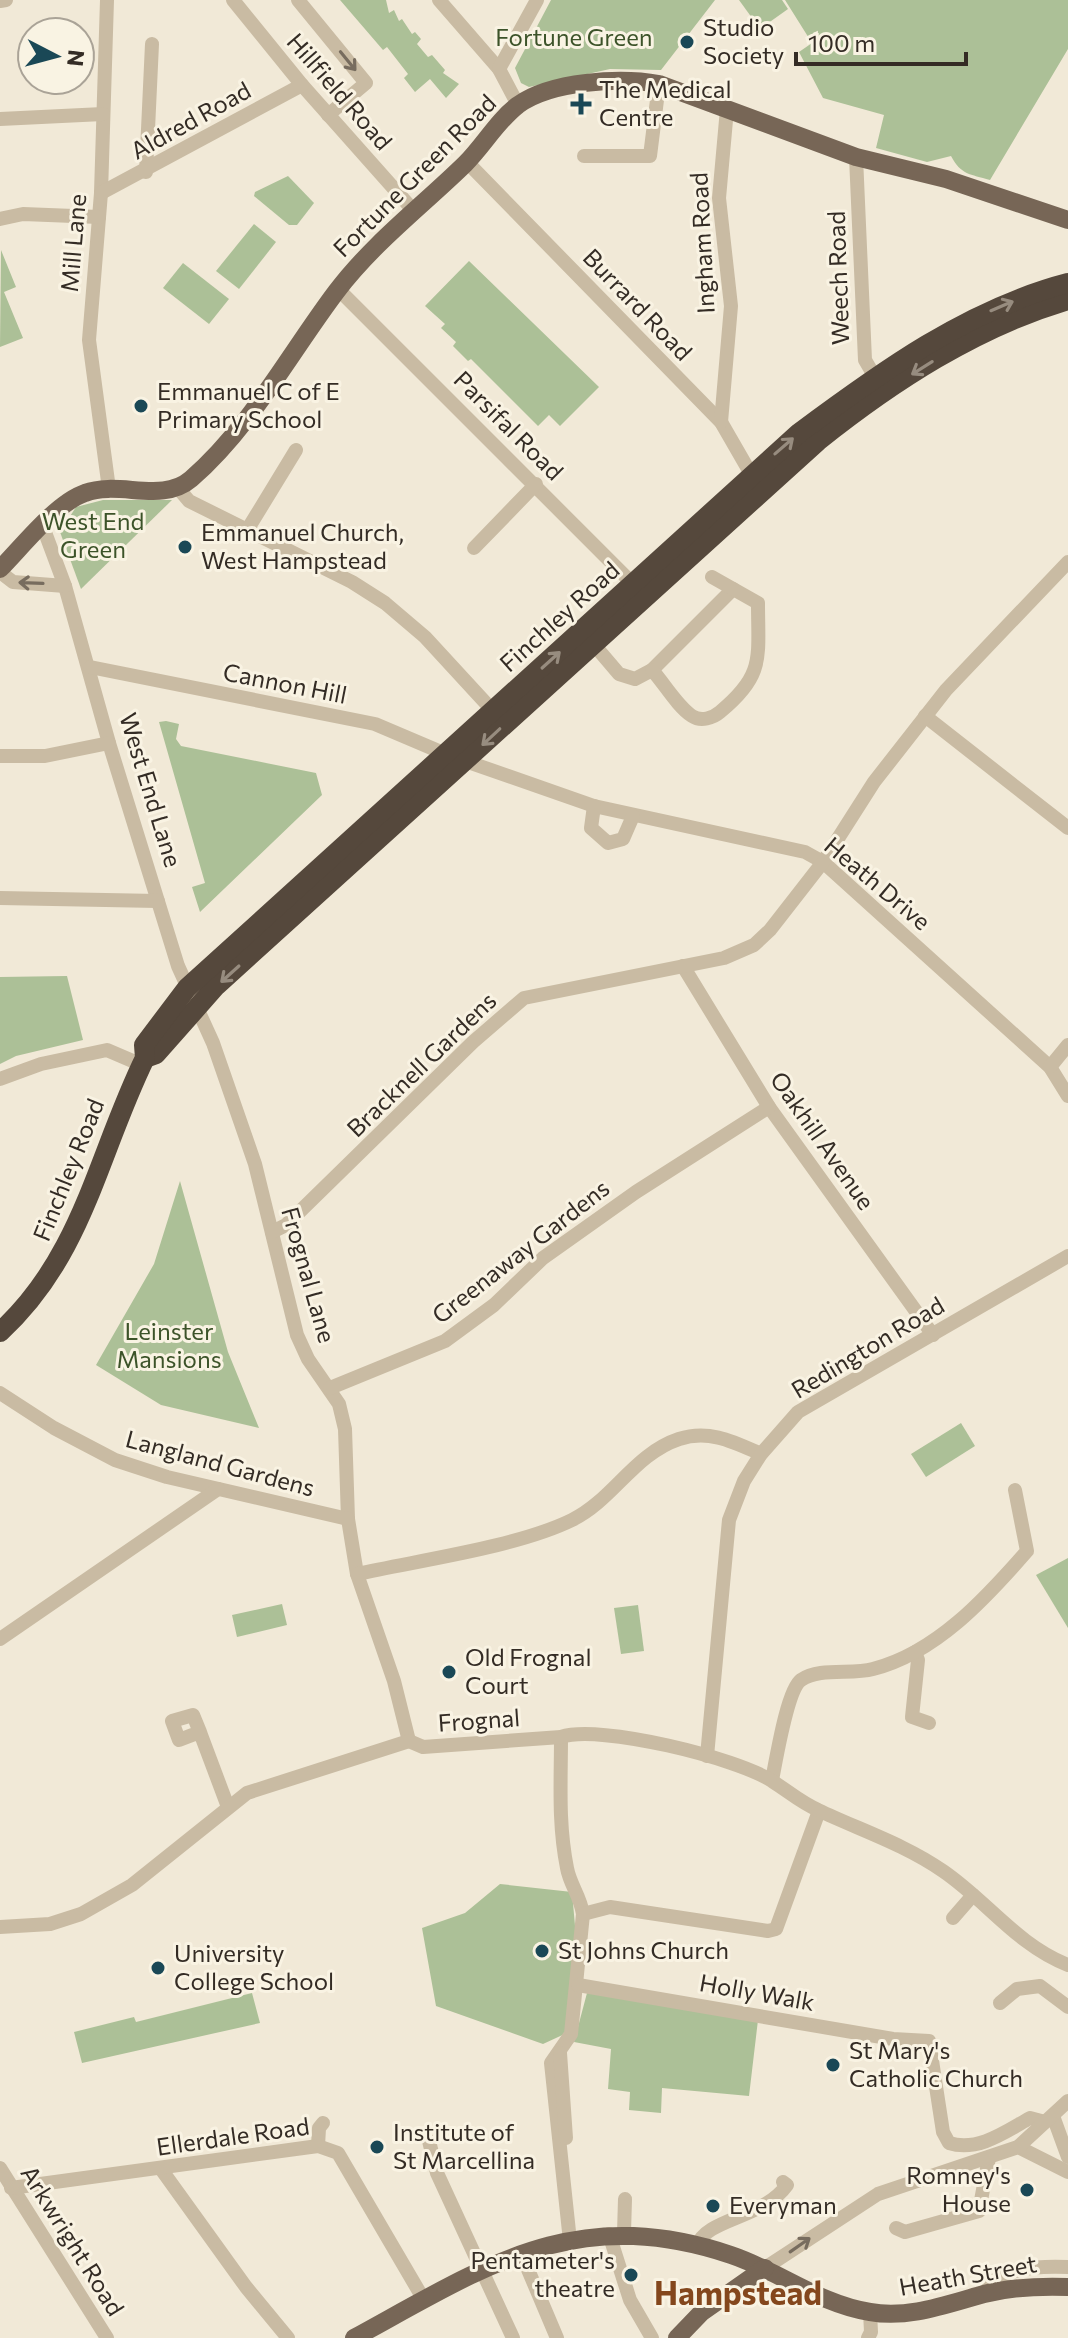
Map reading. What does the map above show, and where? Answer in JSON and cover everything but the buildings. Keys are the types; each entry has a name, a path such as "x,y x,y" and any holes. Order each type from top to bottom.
{"highway":[{"name":"Finchley Road","path":"0,1332 33,1299 66,1251 144,1061 144,1045 192,997 756,483 880,385 987,313 1068,283"},
{"name":"Finchley Road","path":"880,385 966,343 1068,300"},
{"name":"Finchley Road","path":"457,758 494,712 588,637"}],"main road":[{"name":"Fortune Green Road","path":"178,488 194,476 240,424 338,289 413,210 467,162 518,105 541,93 631,80 659,84 856,157 946,179 1068,220"},
{"path":"0,571 43,527 84,493 109,489 165,491 178,488"},
{"name":"Heath Street","path":"354,2338 482,2268 521,2253 617,2234 697,2246 765,2268 811,2293 870,2312 925,2310 1025,2287 1068,2287"},
{"path":"686,2335 721,2298 765,2268"}],"street":[{"path":"0,1 6,0"},
{"name":"Mill Lane","path":"107,0 101,193 89,340 109,489"},
{"path":"298,0 366,83 328,115"},
{"path":"439,0 499,69 518,105"},
{"path":"499,69 537,0"},
{"name":"Hillfield Road","path":"238,2 302,85 413,210"},
{"path":"146,172 152,44"},
{"path":"584,156 610,153 650,156 659,84"},
{"name":"Aldred Road","path":"101,193 146,172 302,85"},
{"name":"Ingham Road","path":"721,422 731,306 719,198 727,109"},
{"path":"0,119 103,114"},
{"name":"Weech Road","path":"856,157 865,360 880,385"},
{"name":"Burrard Road","path":"467,162 721,422 756,483"},
{"path":"0,219 23,214 99,217"},
{"name":"Parsifal Road","path":"338,289 639,590"},
{"path":"246,532 296,450"},
{"path":"474,548 536,484"},
{"path":"178,488 189,501 352,582 385,603 425,637 494,712"},
{"name":"West End Lane","path":"43,527 90,667 109,743 158,901 192,997"},
{"name":"Bracknell Gardens","path":"272,1232 286,1225 473,1042 524,998 724,958 754,945 770,930 823,862 874,782 965,667 1068,562"},
{"path":"0,571 13,582 65,586"},
{"path":"652,670 693,717 703,719 714,717 750,686 757,655 758,603 712,577"},
{"path":"588,637 619,674 635,679 652,670 733,589"},
{"name":"Cannon Hill","path":"90,667 375,724 457,758"},
{"path":"925,716 1068,828"},
{"path":"0,756 45,756 109,743"},
{"name":"Heath Drive","path":"457,758 594,806 780,845 823,862 1050,1067 1068,1096"},
{"path":"594,806 591,828 608,843 623,839 633,816"},
{"path":"0,898 158,901"},
{"name":"Oakhill Avenue","path":"683,966 769,1107 933,1335"},
{"name":"Frognal Lane","path":"192,997 255,1164 297,1335 308,1359 339,1404 345,1429 348,1519 357,1574 394,1681 409,1741"},
{"path":"1050,1067 1068,1045"},
{"path":"0,1079 41,1064 107,1050 144,1061"},
{"name":"Greenaway Gardens","path":"330,1388 445,1341 494,1305 543,1258 636,1192 769,1107"},
{"name":"Redington Road","path":"707,1756 729,1520 744,1481 761,1454 798,1412 1068,1256"},
{"name":"Langland Gardens","path":"0,1393 54,1428 115,1460 167,1477 348,1519"},
{"path":"357,1574 555,1527 591,1510 647,1456 680,1439 714,1435 761,1454"},
{"path":"0,1639 218,1489"},
{"path":"772,1780 793,1692 801,1679 817,1674 875,1669 915,1652 943,1635 1027,1551 1015,1490"},
{"path":"915,1652 918,1660 912,1717 929,1723"},
{"path":"200,1732 228,1807"},
{"name":"Frognal","path":"0,1927 50,1924 103,1903 132,1885 247,1793 409,1741 423,1747 561,1737 576,1732 707,1756 772,1780 788,1795 819,1811 919,1855 973,1895 1027,1944 1068,1965"},
{"path":"561,1737 560,1833 568,1873 580,1896 583,1914 571,2034 551,2063 570,2241"},
{"path":"583,1914 610,1907 768,1931 776,1929 819,1811"},
{"path":"953,1918 973,1895"},
{"name":"Holly Walk","path":"578,1985 893,2039 929,2041 943,2132 949,2143 960,2147 981,2143 1030,2118 1049,2119"},
{"path":"1000,2003 1017,1989 1040,1986 1068,2007"},
{"path":"765,2268 878,2194 1018,2147 1068,2101"},
{"path":"1049,2119 1068,2157"},
{"path":"318,2146 323,2123"},
{"path":"429,2141 437,2173 513,2338"},
{"name":"Ellerdale Road","path":"11,2188 318,2146 338,2153 424,2300"},
{"path":"1018,2147 1068,2172"},
{"path":"896,2228 905,2232 979,2211 989,2158"},
{"name":"Arkwright Road","path":"0,2168 107,2338"},
{"path":"161,2169 246,2287 288,2338"},
{"path":"697,2246 700,2236 712,2227 776,2200 787,2185 783,2182"},
{"path":"625,2199 617,2234 630,2300 652,2338"},
{"path":"521,2253 557,2338"},
{"path":"985,2294 992,2282 1016,2272 1068,2267"},
{"path":"868,2338 871,2332 870,2312"}],"green space":[{"path":"340,0 386,0 389,13 394,10 399,21 402,19 412,34 415,32 421,39 417,44 428,57 432,55 445,70 443,73 459,84 446,98 430,79 415,92 404,78 408,74 387,47 383,50"},
{"name":"Fortune Green","path":"551,0 715,0 661,70 610,69 529,87 521,83 515,68"},
{"path":"739,0 782,0 788,9 760,29"},
{"path":"785,0 1068,0 1068,49 990,180 962,170 951,156 927,162 876,148 884,115 823,98 799,52 812,43"},
{"path":"288,176 314,203 297,225 289,225 254,196 255,192"},
{"path":"254,224 276,242 239,289 216,271"},
{"path":"1,250 16,287 4,292 23,338 0,347"},
{"path":"469,261 599,387 560,426 549,415 538,426 471,359 468,361 453,346 456,342 441,328 445,324 425,306"},
{"path":"183,263 229,299 209,324 163,288"},
{"name":"West End Green","path":"103,500 172,500 81,589 60,532 76,507"},
{"path":"159,722 179,724 176,739 181,746 316,773 322,795 200,912 192,887 205,883"},
{"path":"67,976 83,1040 16,1056 0,1064 0,977"},
{"name":"Leinster Mansions","path":"180,1181 228,1352 259,1428 161,1405 96,1365 154,1264"},
{"path":"961,1423 975,1446 926,1477 911,1454"},
{"path":"1068,1558 1068,1628 1036,1575"},
{"path":"282,1604 287,1625 237,1637 232,1615"},
{"path":"638,1605 644,1651 621,1654 614,1608"},
{"path":"500,1884 572,1892 576,1937 569,2032 543,2044 436,2006 422,1928 465,1913"},
{"path":"252,1993 260,2023 82,2063 74,2032 134,2017 136,2022"},
{"path":"587,1993 758,2020 749,2096 662,2088 661,2113 629,2110 630,2092 608,2089 611,2049 574,2042"}],"place":[{"name":"Studio Society","path":"687,42"},
{"name":"The Medical Centre","path":"581,104"},
{"name":"Emmanuel C of E Primary School","path":"141,406"},
{"name":"Emmanuel Church, West Hampstead","path":"185,547"},
{"name":"Old Frognal Court","path":"449,1672"},
{"name":"St Johns Church","path":"542,1951"},
{"name":"University College School","path":"158,1968"},
{"name":"St Mary's Catholic Church","path":"833,2065"},
{"name":"Institute of St Marcellina","path":"377,2147"},
{"name":"Romney's House","path":"1027,2190"},
{"name":"Everyman","path":"713,2206"},
{"name":"Pentameter's theatre","path":"631,2275"}],"district":[{"name":"Hampstead","path":"738,2294"}]}
